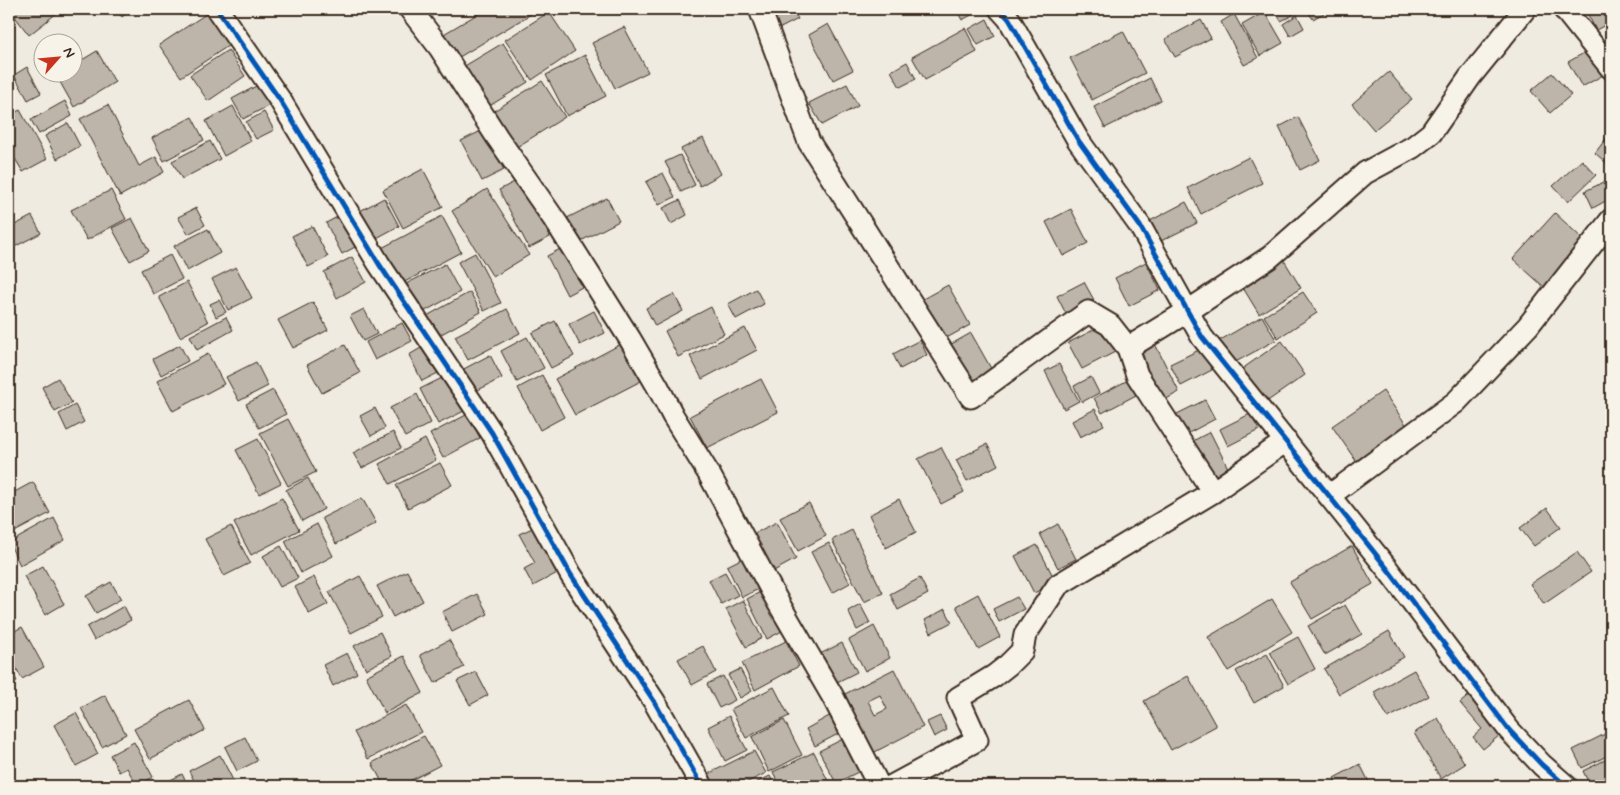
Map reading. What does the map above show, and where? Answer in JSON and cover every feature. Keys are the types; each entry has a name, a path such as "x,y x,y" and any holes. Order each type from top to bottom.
{"street":[{"path":"217,9 280,100 379,264 492,433 571,575 654,701 702,786"},
{"path":"410,9 440,48 498,138 558,225 630,340 709,474 779,604 833,697 879,786"},
{"path":"760,9 809,142 971,397 1088,312 1110,325 1128,348 1137,375 1213,492"},
{"path":"1000,9 1009,19 1078,140 1140,226 1202,337 1386,567 1509,730 1542,765 1566,786"},
{"path":"1128,348 1188,312 1270,257 1365,173 1413,147 1431,133 1470,77 1525,9"},
{"path":"1564,9 1611,68"},
{"path":"1329,496 1456,402 1528,326 1611,220"},
{"path":"892,786 977,740 958,698 994,676 1022,652 1025,635 1058,585 1213,492 1286,440"}],"building":[{"path":"9,9 62,9 32,32 29,35"},
{"path":"116,9 132,9 122,17"},
{"path":"486,9 528,9 531,14 456,59 442,35"},
{"path":"531,9 544,9 534,14"},
{"path":"786,9 792,9 798,19 773,32 767,19"},
{"path":"956,9 980,9 981,10 962,20"},
{"path":"1274,9 1290,9 1293,15 1281,21"},
{"path":"1306,9 1331,9 1313,19"},
{"path":"1595,9 1611,9 1611,22 1596,30 1587,13"},
{"path":"212,10 234,42 181,77 159,45"},
{"path":"549,12 575,51 532,80 505,40"},
{"path":"1265,12 1283,43 1260,56 1242,25"},
{"path":"1234,14 1258,58 1244,65 1221,22"},
{"path":"1297,15 1304,28 1290,36 1283,24"},
{"path":"987,19 995,36 978,45 969,29"},
{"path":"1201,20 1211,38 1175,57 1165,39"},
{"path":"828,24 853,70 833,80 809,35"},
{"path":"624,27 648,72 615,88 592,43"},
{"path":"965,28 977,52 925,80 912,57"},
{"path":"1123,31 1145,73 1092,100 1070,58"},
{"path":"503,43 528,82 483,110 458,70"},
{"path":"1591,49 1605,74 1582,87 1568,62"},
{"path":"228,50 245,76 208,101 190,75"},
{"path":"97,51 115,82 74,107 60,82 82,82 82,60"},
{"path":"585,55 606,96 567,116 546,75"},
{"path":"907,62 916,79 900,87 891,71"},
{"path":"27,67 32,76 32,82 35,82 41,93 28,100 14,75"},
{"path":"1389,72 1412,99 1374,130 1352,104"},
{"path":"1552,73 1571,95 1550,113 1531,91"},
{"path":"1150,78 1161,100 1105,128 1094,107"},
{"path":"542,81 565,117 512,150 489,114"},
{"path":"260,84 270,105 243,119 232,99"},
{"path":"847,84 858,106 822,125 809,103"},
{"path":"65,101 72,116 39,134 31,120"},
{"path":"108,105 139,166 156,157 164,172 120,196 80,119"},
{"path":"233,106 251,141 224,156 206,121"},
{"path":"20,110 47,159 23,172 14,157 9,160 9,116"},
{"path":"264,112 274,130 256,139 246,122"},
{"path":"192,117 204,140 164,161 152,138"},
{"path":"1298,117 1320,160 1300,170 1279,127"},
{"path":"68,123 80,146 57,159 45,136"},
{"path":"483,130 504,170 482,181 461,141"},
{"path":"1611,132 1611,167 1595,153"},
{"path":"703,138 721,174 700,186 681,149"},
{"path":"210,141 220,159 182,179 172,161"},
{"path":"680,155 695,185 681,192 665,162"},
{"path":"1249,157 1262,183 1201,214 1188,188"},
{"path":"1582,160 1596,175 1568,202 1553,186"},
{"path":"423,169 443,207 403,228 383,190"},
{"path":"663,173 675,197 659,205 646,182"},
{"path":"520,179 550,237 529,248 499,190"},
{"path":"1604,182 1611,198 1593,208 1585,191"},
{"path":"9,189 16,201 9,205"},
{"path":"487,189 529,255 493,277 452,211"},
{"path":"111,190 126,219 87,240 71,210"},
{"path":"384,198 399,226 371,241 356,213"},
{"path":"607,198 619,221 577,243 565,219"},
{"path":"680,200 687,215 671,224 663,208"},
{"path":"1186,202 1197,223 1159,242 1148,222"},
{"path":"196,208 205,225 188,234 178,217"},
{"path":"1071,209 1088,243 1063,256 1046,222"},
{"path":"1555,213 1585,241 1544,287 1513,259"},
{"path":"341,215 357,246 342,254 326,223"},
{"path":"32,216 41,233 14,247 9,239 9,228"},
{"path":"442,216 461,252 397,286 378,250"},
{"path":"132,218 149,251 130,261 112,228"},
{"path":"312,226 328,257 308,267 292,236"},
{"path":"208,229 220,253 187,271 174,246"},
{"path":"566,246 586,285 567,295 547,256"},
{"path":"475,253 501,303 484,311 458,262"},
{"path":"170,255 182,279 153,294 141,270"},
{"path":"352,257 366,282 337,298 324,272"},
{"path":"1282,257 1301,288 1259,314 1240,283"},
{"path":"1146,262 1160,290 1129,306 1115,278"},
{"path":"445,264 460,292 416,316 400,287"},
{"path":"236,267 252,298 228,310 212,279"},
{"path":"187,282 208,322 180,337 159,297"},
{"path":"1084,282 1094,300 1066,314 1057,296"},
{"path":"948,285 970,325 943,340 921,300"},
{"path":"756,289 764,304 736,319 728,304"},
{"path":"470,292 481,312 436,337 425,317"},
{"path":"1303,292 1317,313 1278,338 1264,316"},
{"path":"674,294 683,311 655,326 646,308"},
{"path":"219,300 226,312 216,317 210,304"},
{"path":"313,302 328,330 293,348 278,320"},
{"path":"711,307 724,334 678,357 665,331"},
{"path":"364,309 377,334 363,341 350,316"},
{"path":"507,309 520,333 468,360 455,336"},
{"path":"594,311 605,333 580,345 569,324"},
{"path":"1262,316 1276,340 1230,365 1217,342"},
{"path":"226,317 233,330 197,350 190,336"},
{"path":"555,321 574,356 551,368 532,333"},
{"path":"402,323 412,341 375,360 366,342"},
{"path":"1103,325 1117,351 1082,369 1068,343"},
{"path":"745,328 757,350 702,379 690,356"},
{"path":"971,333 993,372 969,385 948,346"},
{"path":"527,337 544,368 517,382 501,351"},
{"path":"920,340 927,355 900,369 893,354"},
{"path":"1282,341 1305,375 1262,405 1239,371"},
{"path":"623,343 643,380 575,415 555,379"},
{"path":"1155,344 1179,392 1161,402 1136,353"},
{"path":"180,345 188,361 161,375 153,359"},
{"path":"345,345 360,373 322,393 307,365"},
{"path":"426,345 440,372 422,381 409,355"},
{"path":"1201,349 1212,370 1181,386 1170,364"},
{"path":"208,354 224,384 173,411 157,381"},
{"path":"490,355 502,378 472,393 460,371"},
{"path":"256,362 268,386 239,401 226,377"},
{"path":"1059,364 1079,401 1064,409 1045,371"},
{"path":"448,375 466,410 438,424 420,389"},
{"path":"542,375 564,417 540,430 518,388"},
{"path":"1091,377 1099,393 1082,402 1074,386"},
{"path":"58,378 72,403 55,412 42,387"},
{"path":"761,379 778,412 707,448 690,416"},
{"path":"1130,379 1138,394 1102,413 1094,398"},
{"path":"273,390 286,414 259,428 246,404"},
{"path":"1383,391 1407,426 1356,461 1332,426"},
{"path":"417,394 431,423 405,437 390,408"},
{"path":"1205,400 1215,419 1185,435 1175,415"},
{"path":"75,405 84,422 67,431 59,414"},
{"path":"375,408 385,428 371,436 360,416"},
{"path":"1095,409 1104,425 1080,437 1072,421"},
{"path":"468,414 480,438 443,458 430,434"},
{"path":"1250,414 1259,430 1228,446 1220,429"},
{"path":"288,419 316,472 288,486 260,433"},
{"path":"393,432 401,448 362,468 353,453"},
{"path":"1210,432 1230,472 1209,482 1189,443"},
{"path":"258,439 281,483 259,494 236,450"},
{"path":"425,439 436,460 390,484 379,464"},
{"path":"987,444 998,465 967,481 956,460"},
{"path":"941,447 964,492 941,504 918,459"},
{"path":"440,463 452,485 408,508 396,485"},
{"path":"308,478 324,509 302,521 286,490"},
{"path":"33,482 50,513 9,535 9,495"},
{"path":"282,498 299,530 251,555 234,523"},
{"path":"362,498 376,523 336,544 322,518"},
{"path":"899,499 916,532 886,548 869,515"},
{"path":"809,503 826,536 798,551 780,518"},
{"path":"1547,508 1561,527 1534,546 1520,528"},
{"path":"54,518 65,540 20,565 9,543"},
{"path":"777,522 796,559 770,573 751,535"},
{"path":"317,524 333,556 301,573 285,541"},
{"path":"1058,524 1076,559 1058,568 1040,534"},
{"path":"231,526 250,563 224,576 205,539"},
{"path":"537,526 561,571 533,586 524,569 535,563 519,534"},
{"path":"852,530 883,593 864,602 832,540"},
{"path":"829,543 850,583 832,593 811,552"},
{"path":"1037,545 1056,582 1034,593 1015,556"},
{"path":"281,546 298,578 280,587 263,556"},
{"path":"1352,546 1373,584 1312,619 1290,582"},
{"path":"1577,552 1591,572 1544,604 1530,584"},
{"path":"747,556 763,587 742,597 727,566"},
{"path":"43,566 64,604 45,615 24,576"},
{"path":"407,571 423,601 393,617 377,586"},
{"path":"725,572 738,595 721,604 709,580"},
{"path":"360,576 382,617 351,633 329,592"},
{"path":"314,577 328,604 309,614 295,587"},
{"path":"920,578 928,594 898,610 890,594"},
{"path":"111,582 121,599 96,613 86,596"},
{"path":"764,590 784,630 767,639 747,599"},
{"path":"477,594 488,614 452,632 442,612"},
{"path":"978,594 1000,637 978,649 956,606"},
{"path":"1017,597 1024,609 999,622 993,609"},
{"path":"1272,599 1292,632 1228,671 1208,637"},
{"path":"743,600 762,638 746,647 726,609"},
{"path":"860,604 870,623 857,630 848,611"},
{"path":"1345,605 1362,634 1325,655 1308,626"},
{"path":"124,606 131,620 94,640 87,627"},
{"path":"945,609 952,622 931,633 925,620"},
{"path":"874,626 890,658 865,671 849,640"},
{"path":"22,627 44,667 22,679 9,655 9,634"},
{"path":"1389,631 1404,657 1339,694 1324,669"},
{"path":"380,632 392,656 366,669 354,646"},
{"path":"1298,637 1315,669 1288,684 1270,652"},
{"path":"449,640 464,667 435,683 420,655"},
{"path":"786,641 799,666 755,690 742,663"},
{"path":"842,643 857,672 835,683 820,654"},
{"path":"703,646 716,672 692,685 678,659"},
{"path":"347,653 357,673 333,686 323,665"},
{"path":"1267,654 1284,686 1254,703 1236,671"},
{"path":"404,656 423,693 385,713 366,676"},
{"path":"9,667 17,681 9,685"},
{"path":"740,669 752,691 740,698 728,675"},
{"path":"894,669 923,727 867,756 837,698","holes":["880,695 887,709 875,715 868,701"]},
{"path":"1414,670 1429,696 1388,718 1374,692"},
{"path":"476,672 488,695 470,705 457,681"},
{"path":"723,676 735,700 719,708 707,684"},
{"path":"1188,676 1216,726 1171,750 1144,701"},
{"path":"774,687 789,716 746,738 731,709"},
{"path":"1472,693 1505,731 1483,749 1473,737 1482,729 1460,703"},
{"path":"105,695 126,734 102,747 81,708"},
{"path":"189,700 205,730 150,759 134,729"},
{"path":"406,705 421,732 368,759 354,732"},
{"path":"76,713 98,754 76,766 54,725"},
{"path":"831,715 840,733 815,746 806,729"},
{"path":"729,716 747,750 725,761 708,727"},
{"path":"940,716 947,730 934,737 927,722"},
{"path":"1438,718 1465,764 1441,779 1414,733"},
{"path":"784,720 802,755 769,772 752,737"},
{"path":"1607,733 1611,741 1611,754 1582,768 1573,750"},
{"path":"424,736 440,765 400,786 384,786 372,763"},
{"path":"245,737 257,761 237,771 225,747"},
{"path":"845,738 862,770 836,783 819,751"},
{"path":"134,742 153,777 137,786 127,768 119,772 110,755"},
{"path":"754,751 766,773 740,786 714,786 708,774"},
{"path":"814,752 830,785 780,786 773,772"},
{"path":"220,755 236,786 197,786 189,771"},
{"path":"1611,757 1611,778 1596,786 1590,786 1583,771"},
{"path":"1360,764 1371,786 1338,786 1334,778"},
{"path":"182,774 188,786 161,785"},
{"path":"770,776 775,786 749,786"}],"cycle path":[{"path":"217,9 280,100 379,264 492,433 571,575 654,701 702,786"},
{"path":"1000,9 1009,19 1078,140 1140,226 1202,337 1386,567 1509,730 1542,765 1566,786"}]}
